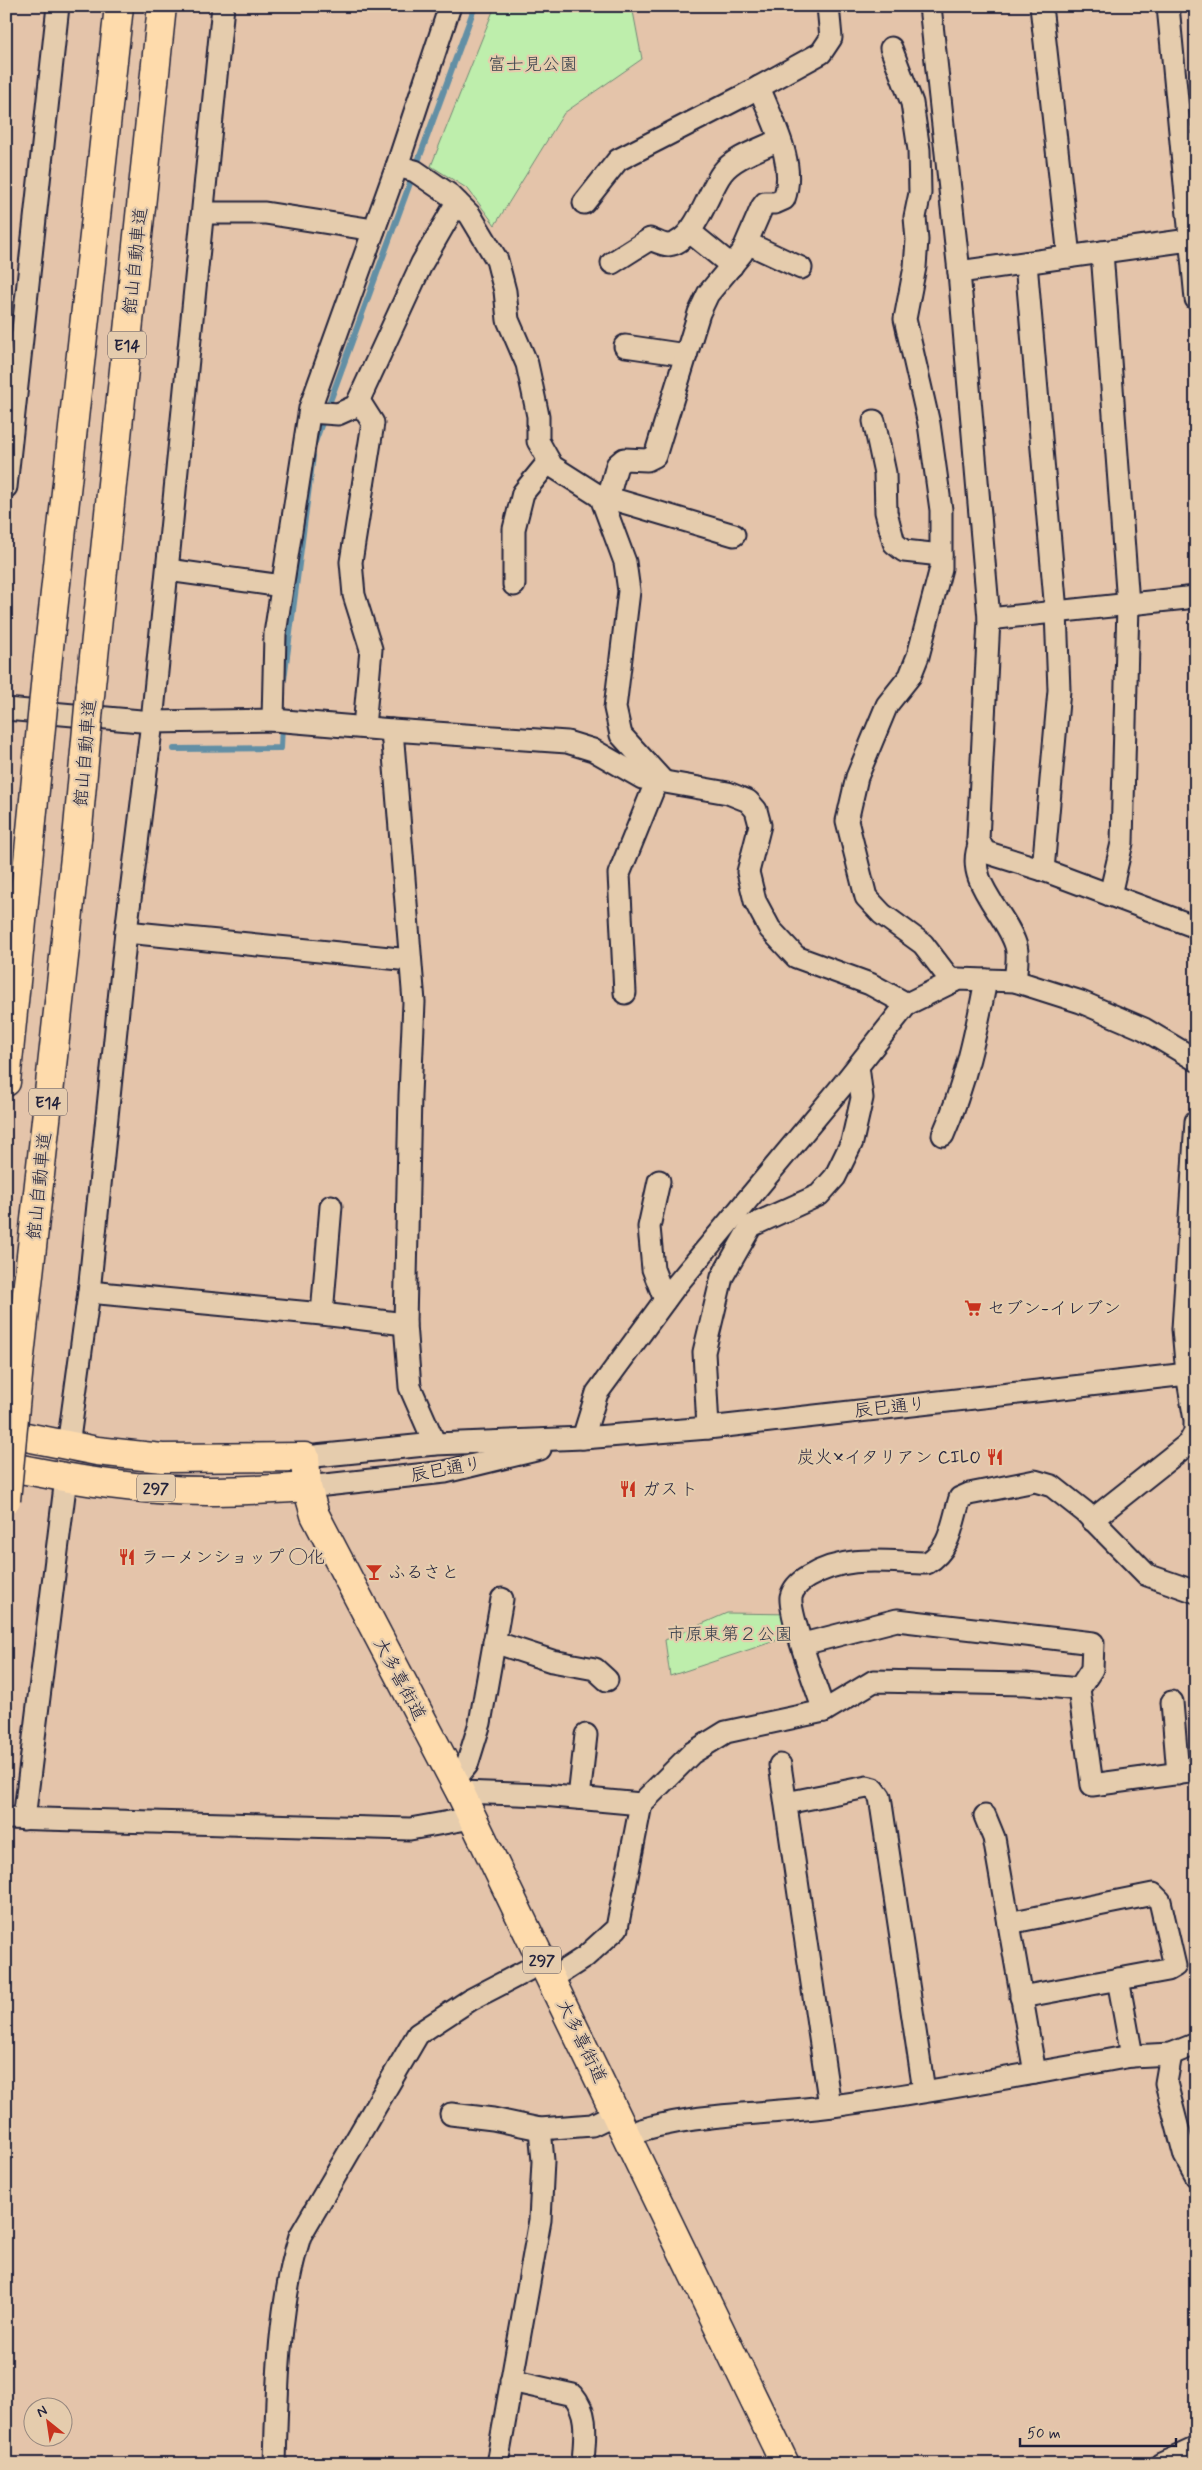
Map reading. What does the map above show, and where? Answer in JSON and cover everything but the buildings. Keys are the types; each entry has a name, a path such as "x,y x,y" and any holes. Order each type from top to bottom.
{"highway":[{"name":"E14","path":"6,1082 46,675 119,6"},
{"name":"館山自動車道","path":"6,1500 77,839 91,685 162,6"},
{"name":"297","path":"6,1433 68,1446 162,1458 305,1457"},
{"name":"大多喜街道","path":"305,1457 307,1487 315,1515 457,1786 785,2464"},
{"name":"297","path":"6,1466 66,1478 148,1488 213,1491 307,1487"}],"street":[{"path":"6,487 58,6"},
{"path":"68,1446 89,1292 126,932 152,722 204,213 223,6"},
{"path":"273,720 275,634 310,412 397,166 450,6"},
{"path":"584,203 618,160 821,53 831,38 828,6"},
{"path":"930,6 959,272 989,619 978,840 985,852 1043,870 1196,927"},
{"path":"1041,6 1069,257"},
{"path":"1168,6 1193,239 1196,299"},
{"path":"891,48 912,103 919,150 920,193 914,218 917,240 915,267 905,319 929,424 940,510 941,568 918,656 910,676 887,705 857,777 847,821 866,896 882,914 923,944 952,982"},
{"path":"660,780 621,735 615,708 629,591 625,562 604,497 617,465 624,459 647,460 655,456 699,313 708,294 742,253 765,203 775,203 784,199 789,186 787,163 759,87"},
{"path":"612,263 650,239 668,245 678,242 690,232 722,172 734,163 779,140"},
{"path":"397,166 415,171 457,202 470,215 497,260 505,291 508,320 527,364 538,416 538,441 552,466 604,497 734,535"},
{"path":"310,412 338,414 356,406 422,263 457,202"},
{"path":"204,213 265,213 374,230"},
{"path":"690,232 732,266"},
{"path":"959,272 1193,239"},
{"path":"747,243 801,268"},
{"path":"1102,252 1128,604 1122,843 1110,895"},
{"path":"1026,262 1056,612 1059,690 1043,870"},
{"path":"625,346 686,355"},
{"path":"359,401 372,423 351,562 354,595 371,649 364,727"},
{"path":"874,421 885,473 886,512 894,542 904,551 941,555"},
{"path":"514,586 514,529 523,493 549,461"},
{"path":"168,570 282,586"},
{"path":"989,619 1196,597"},
{"path":"6,709 152,722 273,720 567,742 593,750 642,778 728,793 748,801 756,810 760,825 748,872 755,901 770,929 796,957 870,984 907,1004"},
{"path":"392,730 414,1002 405,1324 410,1387 435,1444"},
{"path":"625,993 619,874 660,780"},
{"path":"980,843 976,857 976,873 1016,947 1015,981"},
{"path":"126,932 410,960"},
{"path":"584,1438 597,1393 665,1300 907,1004 958,979 1015,981 1081,1002 1144,1028 1196,1060"},
{"path":"943,1135 956,1105 974,1042 986,980"},
{"path":"708,1428 704,1352 722,1277 751,1226 820,1195 835,1177 852,1142 862,1098 858,1066"},
{"path":"1092,1520 1189,1443 1196,1432 1191,1374 1183,1329 1196,1122"},
{"path":"659,1181 649,1227 653,1269 665,1300"},
{"path":"322,1314 330,1206"},
{"path":"89,1292 322,1314 405,1324"},
{"name":"辰巳通り","path":"305,1457 435,1444 584,1438 708,1428 1191,1374"},
{"name":"辰巳通り","path":"307,1487 445,1472 584,1438"},
{"path":"66,1478 15,1819 410,1829 472,1818"},
{"path":"824,1711 794,1614 791,1597 799,1582 825,1567 849,1561 927,1563 938,1557 946,1547 960,1498 969,1494 1035,1481 1052,1486 1092,1520 1147,1576 1196,1592"},
{"path":"502,1599 480,1723 468,1765 457,1786 641,1804"},
{"path":"803,1644 897,1620 1092,1643 1092,1669 1079,1689 1092,1785 1187,1772 1172,1702"},
{"path":"494,1642 552,1661 595,1669 607,1680"},
{"path":"275,2464 283,2330 290,2266 300,2236 418,2034 470,2000 585,1957 617,1928 641,1804 692,1753 726,1732 824,1711 874,1681 1026,1684 1079,1689"},
{"path":"578,1798 586,1734"},
{"path":"780,1765 830,2106"},
{"path":"786,1803 867,1787 874,1789 880,1797 924,2091"},
{"path":"985,1816 994,1838 1034,2073"},
{"path":"1009,1923 1153,1894 1160,1901 1176,1966 1168,1970 1021,1997"},
{"path":"1118,1979 1132,2056"},
{"path":"451,2114 540,2129 592,2124 621,2124 645,2128 738,2114 830,2106 1132,2056 1171,2054 1196,2044"},
{"path":"1171,2054 1166,2083 1185,2156 1196,2176"},
{"path":"498,2464 540,2220 543,2161 540,2129"},
{"path":"511,2381 573,2395 583,2410 585,2417 583,2464"},
{"path":"1161,2464 1196,2448"}],"green space":[{"name":"富士見公園","path":"495,6 632,6 642,59 564,113 495,225 468,189 431,166"},
{"name":"市原東第２公園","path":"727,1613 794,1614 799,1633 670,1676 665,1640"}],"waterway":[{"path":"315,442 475,6"},
{"path":"284,679 313,456"},
{"path":"174,749 281,748 282,724"}],"place":[{"name":"セブン-イレブン","path":"973,1308"},
{"name":"炭火×イタリアン CILO","path":"995,1457"},
{"name":"ガスト","path":"628,1489"},
{"name":"ラーメンショップ ◯化","path":"127,1557"},
{"name":"ふるさと","path":"374,1572"}]}
